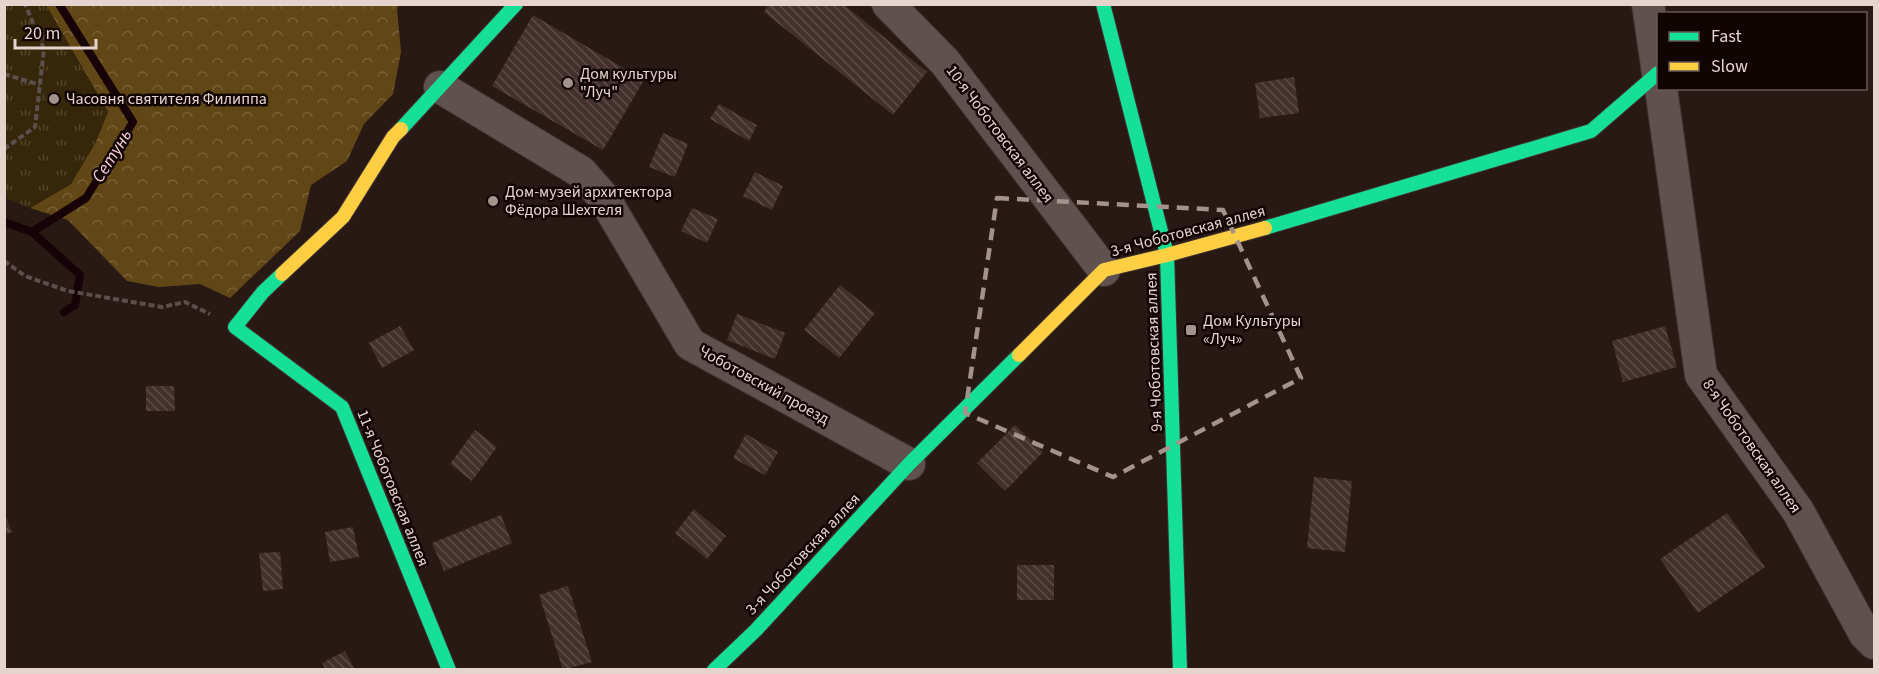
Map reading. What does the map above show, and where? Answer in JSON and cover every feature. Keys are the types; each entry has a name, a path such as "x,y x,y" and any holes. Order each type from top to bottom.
{"street":[{"name":"11-я Чоботовская аллея","path":"449,669 342,407 235,327 263,292 344,217 393,137 516,4"},
{"name":"10-я Чоботовская аллея","path":"888,4 945,62 1104,270"},
{"name":"9-я Чоботовская аллея","path":"1103,4 1167,255 1180,669"},
{"path":"1648,4 1657,60"},
{"name":"3-я Чоботовская аллея","path":"714,669 756,630 909,465 1104,270 1323,212 1591,131 1657,75"},
{"name":"Чоботовский проезд","path":"440,87 581,172 603,198 690,344 909,465"},
{"name":"8-я Чоботовская аллея","path":"1661,90 1701,375 1798,511 1865,634 1875,643"}],"path":[{"path":"4,149 35,127 44,50 25,4"},
{"path":"4,74 40,85"},
{"path":"4,261 25,276 68,291 162,307 185,302"}],"highlighted area":[{"path":"997,198 1223,210 1301,378 1113,477 965,413"}],"green space":[{"path":"4,5 46,5 108,112 95,144 71,184 30,208 5,198"},
{"path":"46,5 399,5 397,9 401,52 393,94 364,124 347,161 311,185 300,231 230,298 200,284 159,287 127,281 68,220 30,208 71,184 108,112"}],"building":[{"path":"769,4 843,4 927,72 893,115 764,12"},
{"name":"Дом культуры \"Луч\"","path":"533,15 644,80 603,150 492,86"},
{"path":"1294,77 1299,113 1260,118 1255,83"},
{"path":"719,104 757,125 749,141 710,119"},
{"path":"663,133 688,144 675,177 649,167"},
{"path":"755,172 783,186 772,210 743,196"},
{"path":"692,208 718,219 707,243 681,231"},
{"path":"840,285 875,313 839,358 804,330"},
{"path":"737,314 785,333 775,359 727,340"},
{"path":"400,326 414,350 382,368 369,343"},
{"path":"1665,326 1677,367 1623,382 1612,341"},
{"path":"146,386 174,386 175,411 146,411"},
{"path":"1015,425 1043,452 1005,491 977,463"},
{"path":"475,430 497,447 472,481 450,464"},
{"path":"746,434 778,452 765,475 733,458"},
{"path":"1314,477 1352,481 1345,552 1307,548"},
{"path":"694,509 726,536 707,559 675,533"},
{"path":"4,513 12,532 4,535"},
{"path":"1727,513 1765,567 1698,613 1660,559"},
{"path":"501,515 512,543 444,571 432,543"},
{"path":"353,527 359,557 330,562 325,532"},
{"path":"280,552 283,589 263,591 259,553"},
{"path":"1017,565 1054,565 1054,600 1017,600"},
{"path":"568,586 592,662 563,670 539,595"},
{"path":"345,651 355,670 326,670 322,663"}],"waterway":[{"name":"Сетунь","path":"4,222 32,232 86,198 133,122 59,4"},
{"path":"32,232 80,275 75,305 64,312"}],"traffic: fast":[{"path":"401,129 516,4"},
{"path":"1103,4 1167,255 1180,670"},
{"path":"1265,228 1591,131 1657,74"},
{"path":"282,274 263,292 235,327 342,407 449,670"},
{"path":"714,670 756,630 909,464 1019,355"}],"traffic: slow":[{"path":"282,274 343,217 393,137 401,129"},
{"path":"1019,355 1104,270 1265,228"}],"place":[{"name":"Дом культуры \"Луч\"","path":"568,83"},
{"name":"Часовня святителя Филиппа","path":"54,99"},
{"name":"Дом-музей архитектора Фёдора Шехтеля","path":"493,201"},
{"name":"Дом Культуры «Луч»","path":"1191,330"}]}
